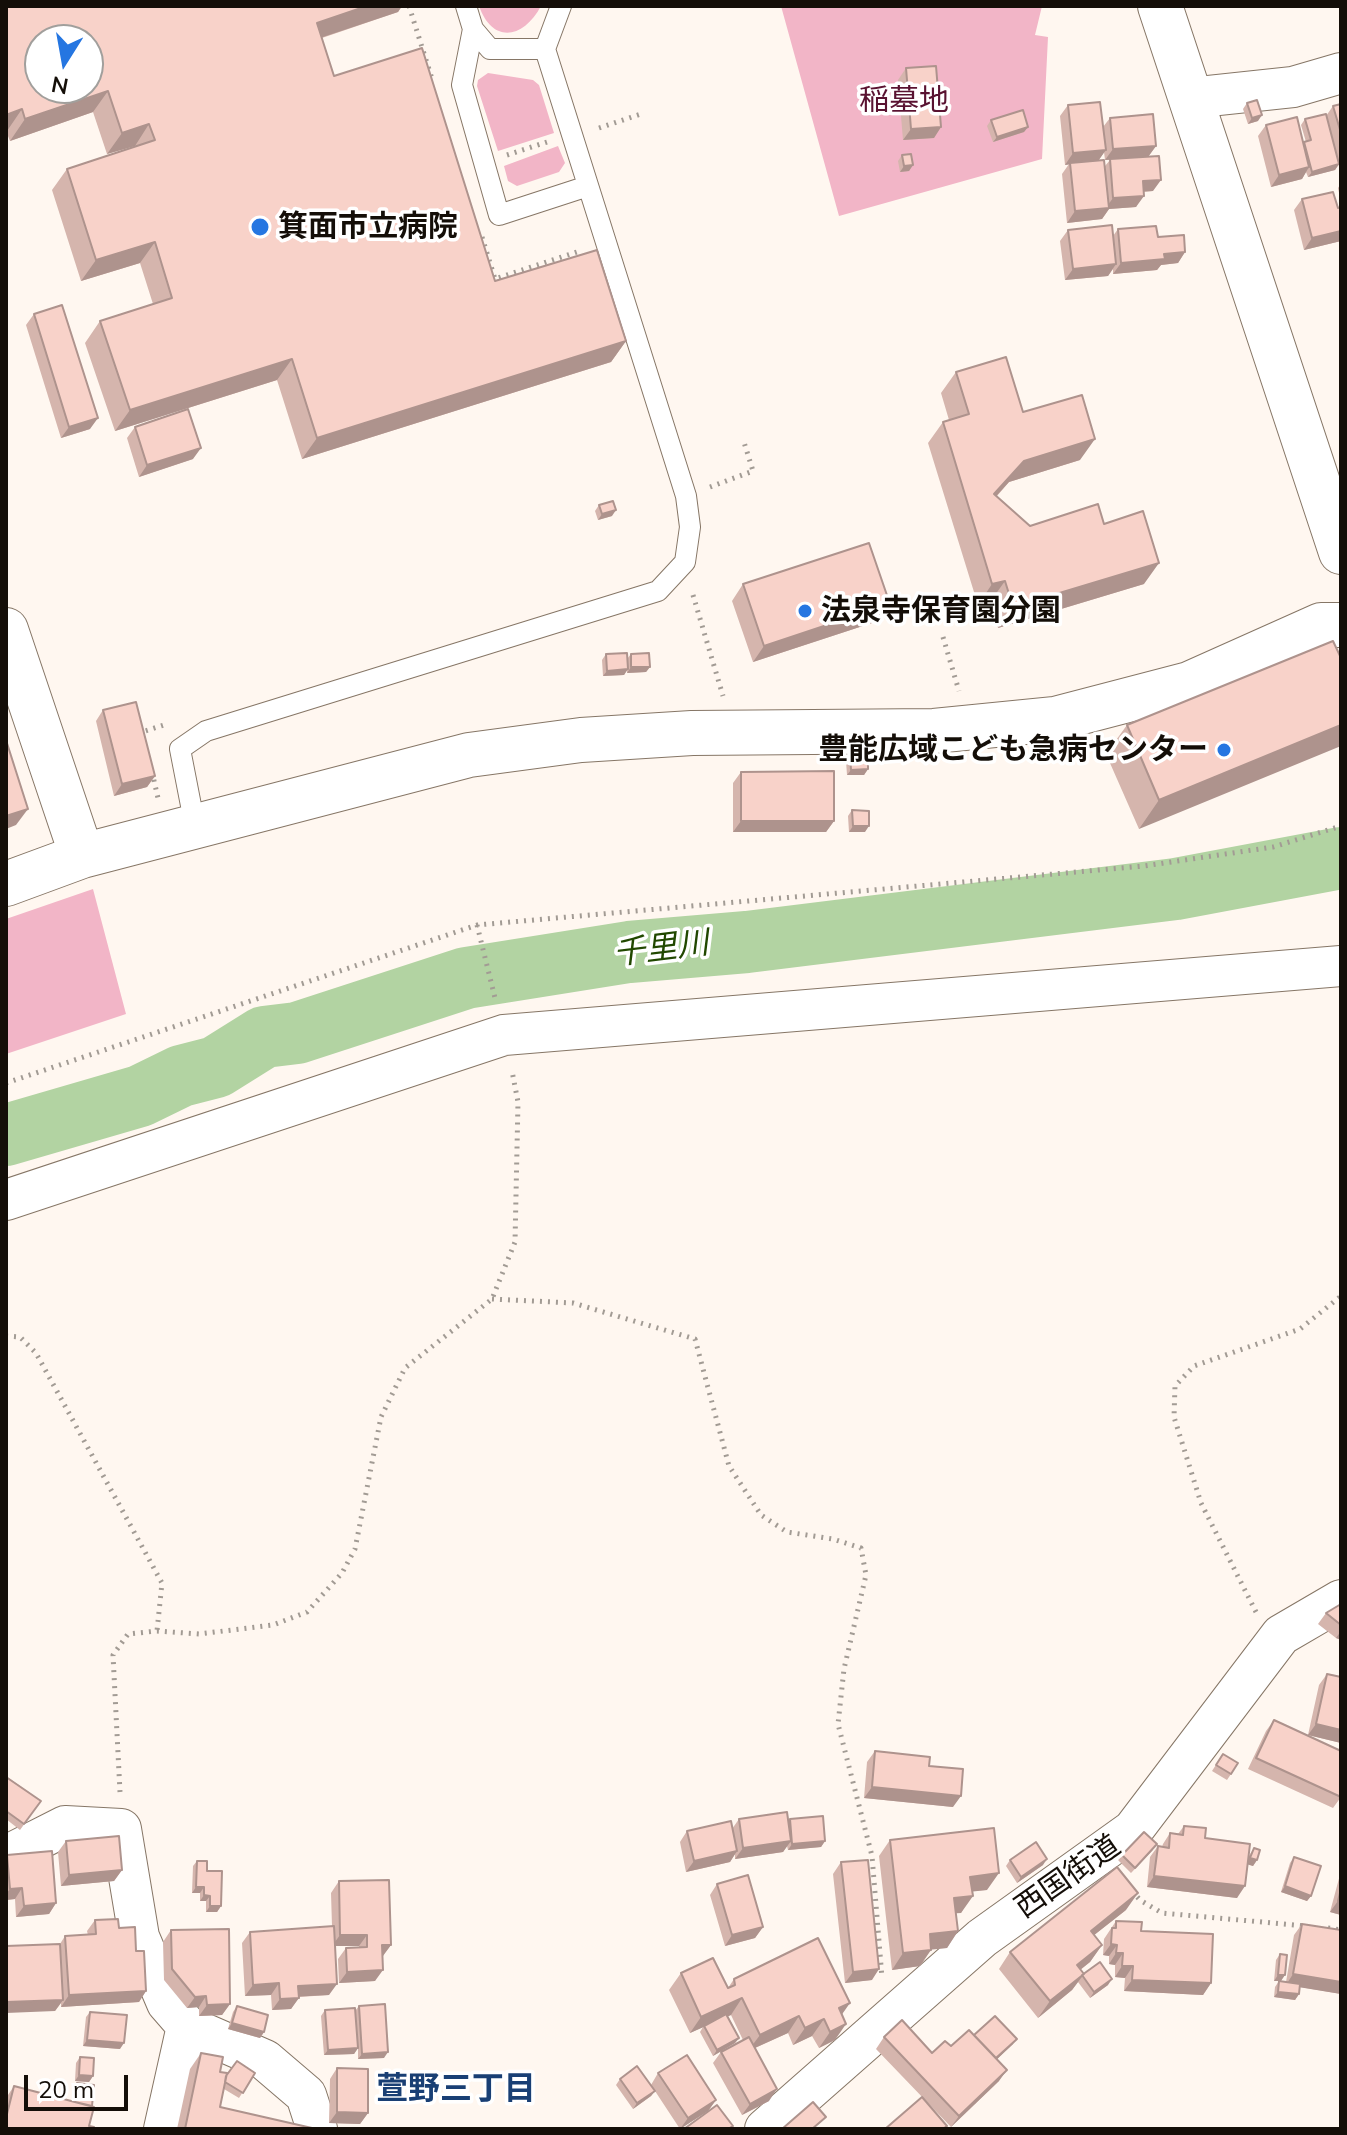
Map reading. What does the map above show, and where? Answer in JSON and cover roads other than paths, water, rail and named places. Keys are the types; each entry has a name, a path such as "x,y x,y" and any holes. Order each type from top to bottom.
{"street":[{"path":"1160,6 1341,552"},
{"path":"1190,98 1293,87 1341,73"},
{"path":"6,884 82,856 469,755 581,740 692,733 934,731 1055,719 1189,684 1321,625 1341,625"},
{"path":"6,630 82,856"},
{"path":"6,1200 504,1035 1341,966"},
{"name":"西国街道","path":"765,2129 982,1938 1133,1830 1281,1635 1341,1600"},
{"path":"6,1856 65,1826 121,1829 139,1937 167,2003 187,2026 265,2060 306,2095 317,2129"},
{"path":"164,2129 187,2026"}],"lane":[{"path":"466,6 473,29 490,49 545,49"},
{"path":"195,826 180,749 206,731 658,591 685,562 690,527 686,496 545,49 561,6"},
{"path":"473,29 462,85 499,215 588,186"}],"waterway":[{"name":"千里川","path":"6,1135 140,1096 181,1076 216,1067 264,1037 297,1033 466,978 629,952 747,942 1176,889 1341,858"}],"place":[{"name":"箕面市立病院","path":"260,227"},
{"name":"法泉寺保育園分園","path":"805,611"},
{"name":"豊能広域こども急病センター","path":"1224,750"}],"district":[{"name":"萱野三丁目","path":"456,2089"}],"park label":[{"name":"稲墓地","path":"904,101"}]}
